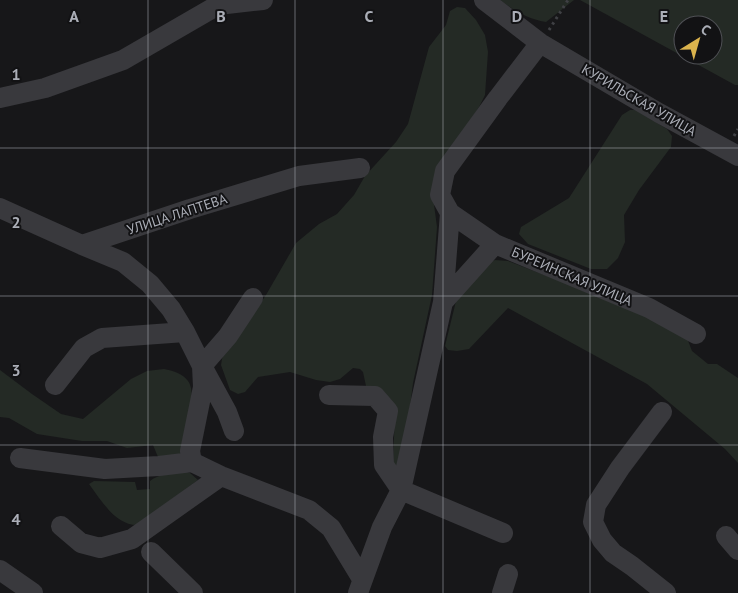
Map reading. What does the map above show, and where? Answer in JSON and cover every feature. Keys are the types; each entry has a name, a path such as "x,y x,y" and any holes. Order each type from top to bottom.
{"street":[{"path":"0,98 45,88 123,60 217,3 263,0"},
{"name":"КУРИЛЬСКАЯ УЛИЦА","path":"484,0 540,43 659,113 738,156"},
{"path":"360,586 382,527 401,490 443,302 450,213 440,195 445,171 540,43"},
{"name":"УЛИЦА ЛАПТЕВА","path":"82,245 190,209 299,176 360,168"},
{"path":"0,208 123,262 150,284 171,309 185,332 227,412 234,431"},
{"name":"БУРЕИНСКАЯ УЛИЦА","path":"450,213 495,244 649,308 696,334"},
{"path":"443,302 495,244"},
{"path":"192,462 190,451 203,387 202,366 228,336 254,298"},
{"path":"56,385 84,348 102,338 185,332"},
{"path":"329,395 375,396 388,411 383,437 384,465 401,490 503,533"},
{"path":"662,412 620,468 596,505 594,522 602,540 613,553 666,593"},
{"path":"20,458 105,469 192,462 221,476 309,510 331,528 360,586"},
{"path":"61,526 81,543 100,548 132,539 221,476"},
{"path":"151,552 193,593"},
{"path":"0,570 33,593"}],"path":[{"path":"540,43 568,0"}],"shaded area":[{"path":"500,0 574,0 546,22 522,14"},
{"path":"580,0 738,0 738,85 699,65 723,65 723,15 673,15 673,51"},
{"path":"457,7 465,8 476,20 485,35 488,52 485,95 438,170 433,197 437,227 432,295 413,383 403,463 393,467 395,408 366,386 363,372 360,369 353,368 340,379 330,382 290,372 258,377 245,392 238,394 230,390 221,365 223,353 240,333 266,295 296,243 319,224 337,214 354,195 365,176 396,142 408,124 429,47 446,25 450,11"},
{"path":"630,110 635,110 667,129 672,136 671,147 639,190 624,215 625,242 618,258 607,269 591,269 528,244 519,234 521,227 569,198 622,115"},
{"path":"495,260 508,261 643,313 687,338 692,351 708,364 717,364 738,378 738,463 725,449 647,384 508,308 469,349 448,350 445,346 456,301 490,262"},
{"path":"164,369 183,376 191,387 192,406 183,455 158,457 153,445 127,448 107,441 82,441 37,434 9,418 0,417 0,370 61,414 83,419 131,379 147,371"},
{"path":"184,471 190,473 198,480 137,525 129,524 115,516 89,484 94,481 135,482 137,490 150,489 150,481 157,477"}]}
